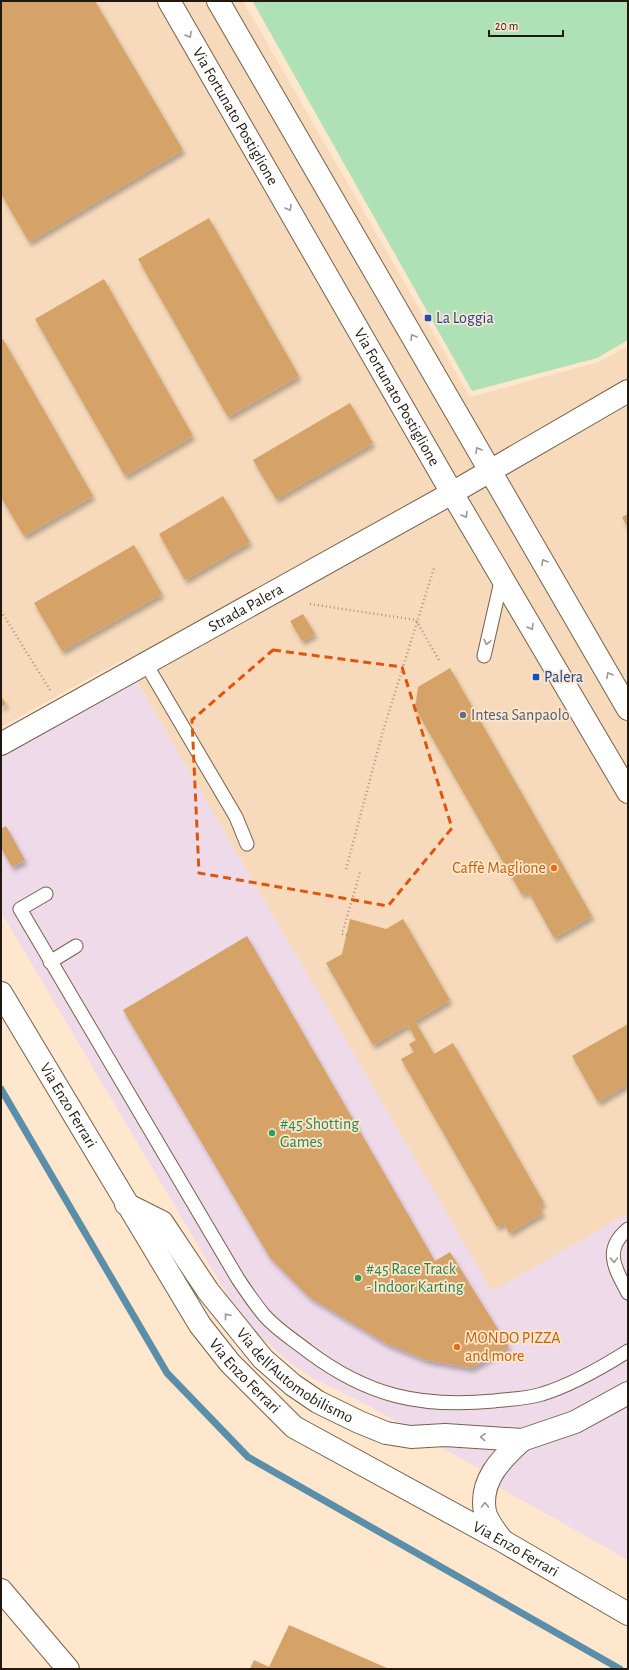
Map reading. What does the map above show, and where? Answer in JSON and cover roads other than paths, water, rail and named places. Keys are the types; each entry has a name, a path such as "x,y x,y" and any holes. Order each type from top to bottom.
{"street":[{"name":"Via Fortunato Postiglione","path":"169,1 452,493 628,792"},
{"path":"218,1 628,709"},
{"name":"Strada Palera","path":"1,744 452,493 628,392"},
{"name":"Via Enzo Ferrari","path":"1,993 126,1204 200,1325 230,1363 294,1427 501,1540 628,1614"},
{"name":"Via dell'Automobilismo","path":"126,1204 162,1222 208,1291 263,1359 293,1385 318,1402 386,1433 411,1437 445,1435 522,1440 575,1422 628,1393"},
{"name":"Via dell'Automobilismo","path":"501,1540 485,1513 486,1489 495,1467 522,1440"},
{"path":"1,1590 68,1669"}],"lane":[{"path":"484,656 502,577"},
{"path":"146,664 236,817 247,844"},
{"path":"46,894 20,909 238,1279 265,1316 282,1331 330,1367 374,1390 416,1400 443,1404 468,1403 540,1395 568,1385 628,1351"},
{"path":"50,962 76,946"},
{"path":"628,1229 618,1239 615,1246 614,1265 628,1293"}],"waterway":[{"path":"1,1089 167,1373 248,1457 620,1669"}],"place":[{"name":"La Loggia","path":"428,318"},
{"name":"Palera","path":"536,677"},
{"name":"Intesa Sanpaolo","path":"463,715"},
{"name":"Caffè Maglione","path":"554,868"},
{"name":"#45 Shotting Games","path":"272,1133"},
{"name":"#45 Race Track - Indoor Karting","path":"358,1278"},
{"name":"MONDO PIZZA and more","path":"457,1347"}]}
